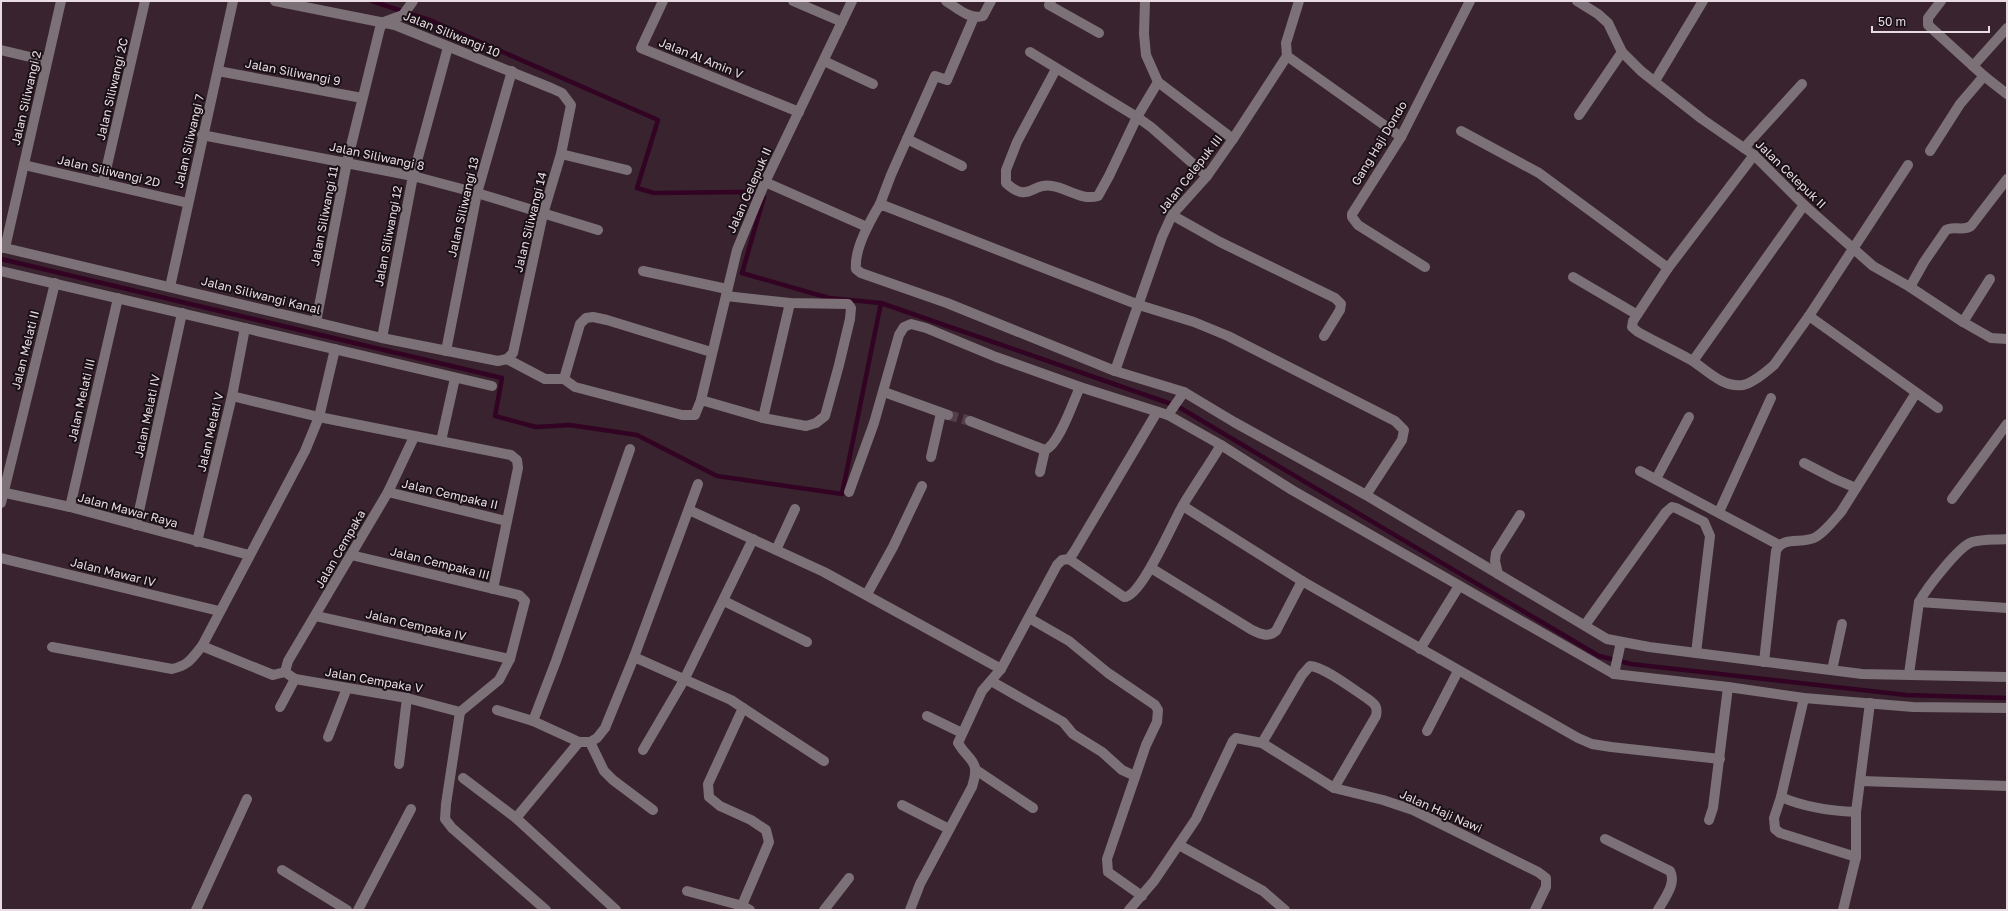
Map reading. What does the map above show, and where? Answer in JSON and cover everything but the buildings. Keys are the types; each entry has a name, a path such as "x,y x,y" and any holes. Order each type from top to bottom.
{"street":[{"name":"Jalan Siliwangi 2","path":"3,248 24,165 61,1"},
{"name":"Jalan Siliwangi 2C","path":"103,183 146,1"},
{"name":"Jalan Siliwangi 7","path":"170,287 202,135 233,1"},
{"name":"Jalan Siliwangi 10","path":"275,1 298,4 395,25 512,71 552,88 567,98"},
{"path":"384,22 403,15 413,1"},
{"name":"Jalan Al Amin V","path":"663,1 641,48 799,112"},
{"path":"793,1 842,22"},
{"name":"Jalan Celepuk II","path":"564,379 570,385 575,387 682,415 696,415 701,400 711,352 737,250 764,184 852,1"},
{"path":"946,1 978,18 983,16 991,1"},
{"path":"1051,1 1049,5 1099,33"},
{"name":"Jalan Celepuk III","path":"1115,371 1162,237 1172,215 1207,176 1233,139 1158,82 1146,55 1144,34 1145,1"},
{"path":"1233,139 1287,56 1286,42 1299,1"},
{"name":"Jalan Celepuk II","path":"1577,1 1598,14 1608,24 1622,52 1641,71 1702,119 1754,155 1804,205 1853,250 1873,266 1910,287 1963,322 1991,338 2001,340 2007,339"},
{"path":"1655,81 1703,1"},
{"path":"1941,1 1928,18 1928,25 1984,76 2007,94"},
{"name":"Gang Haji Dondo","path":"1426,267 1358,225 1351,216 1401,137 1466,2"},
{"path":"974,16 947,80 935,76 891,175 880,204 867,226 855,262 856,269 861,273 947,303 1115,371 1183,394 1366,494 1620,646 1696,653 1862,674 2007,677"},
{"name":"Jalan Siliwangi 11","path":"316,322 347,162 380,28 384,22"},
{"path":"1973,66 2007,28"},
{"name":"Jalan Siliwangi 12","path":"382,338 413,176 448,47"},
{"path":"1,50 47,62"},
{"path":"1030,52 1137,117 1151,127 1207,176"},
{"path":"1579,115 1622,52"},
{"path":"1287,56 1401,137"},
{"path":"824,61 873,84"},
{"path":"1056,69 1017,142 1006,170 1006,182 1015,191 1032,191 1044,186 1052,186 1078,195 1093,198 1098,196 1137,117 1158,82"},
{"name":"Jalan Siliwangi 9","path":"218,71 362,98"},
{"name":"Jalan Siliwangi 13","path":"446,351 477,193 512,71"},
{"path":"1930,152 1960,104 1984,76"},
{"path":"1744,148 1802,84"},
{"name":"Jalan Siliwangi 14","path":"510,356 543,214 561,154 571,105 567,98"},
{"path":"1461,130 1539,173 1668,268"},
{"name":"Jalan Siliwangi 8","path":"202,135 413,176 477,193 598,230"},
{"path":"908,139 962,166"},
{"path":"561,154 627,170"},
{"path":"1754,155 1668,268 1636,314 1632,327 1638,332 1693,361 1713,376 1732,384 1744,385 1766,372 1774,365 1809,316 1908,165"},
{"name":"Jalan Siliwangi 2D","path":"24,165 188,203"},
{"path":"1910,287 1924,262 1946,230 1950,228 1967,229 1971,226 2007,179"},
{"path":"764,184 867,226"},
{"path":"880,204 1139,305 1194,322 1228,336 1401,426 1404,430 1402,440 1366,494"},
{"path":"1693,361 1804,205"},
{"path":"1172,215 1220,242 1335,298 1341,304 1340,310 1324,336"},
{"name":"Jalan Siliwangi Kanal","path":"3,248 382,338 498,361 510,356"},
{"path":"1,271 492,386"},
{"path":"643,271 726,292 790,303 841,303 848,304 851,308 840,366 825,416 816,423 806,426 763,418 701,400"},
{"path":"1574,277 1636,314"},
{"path":"1963,322 1990,279"},
{"name":"Jalan Melati II","path":"2,492 55,283"},
{"name":"Jalan Melati III","path":"70,507 118,298"},
{"path":"763,418 790,303"},
{"name":"Jalan Melati IV","path":"136,525 182,313"},
{"path":"1809,316 1938,408"},
{"path":"510,356 545,379 564,379 580,324 586,318 593,317 711,352"},
{"path":"848,492 884,392 899,335 904,327 911,324 926,328 996,357 1080,388 1156,412 1170,413 1292,490 1459,586 1614,672 1804,698 1956,709 2007,708"},
{"name":"Jalan Melati V","path":"197,542 232,396 245,328"},
{"path":"52,647 172,669 184,666 202,646 219,611 305,451 319,417 335,349"},
{"path":"441,441 454,378"},
{"path":"970,420 1045,450 1050,449 1056,440 1080,388"},
{"path":"884,392 945,414 931,457"},
{"path":"1764,662 1776,551 1779,545 1783,542 1810,540 1828,528 1856,488 1916,393"},
{"path":"1170,413 1183,394"},
{"path":"232,396 319,417 511,456 517,460 518,468 506,520 493,589"},
{"path":"1719,512 1771,398"},
{"path":"1069,559 1156,412"},
{"path":"1656,479 1689,417"},
{"path":"1952,499 2005,430"},
{"name":"Jalan Cempaka","path":"285,672 288,661 388,492 414,436"},
{"path":"1033,808 976,770 972,760 958,743 982,691 1001,669 1056,565 1062,560 1069,559 1124,596 1132,595 1151,568 1183,506 1221,445"},
{"path":"533,721 556,661 630,449"},
{"path":"1040,472 1045,450"},
{"path":"1804,463 1835,480 1856,488"},
{"path":"1640,471 1779,545"},
{"path":"497,710 533,721 579,742 590,742 598,738 605,728 634,657 698,484"},
{"path":"867,594 893,547 922,486"},
{"path":"1,503 2,492"},
{"name":"Jalan Mawar Raya","path":"2,492 70,507 249,555"},
{"name":"Jalan Cempaka II","path":"388,492 506,520"},
{"path":"1183,506 1302,581 1578,738 1592,744 1720,760"},
{"path":"1585,626 1666,512 1672,507 1704,522 1710,536 1696,653"},
{"path":"776,550 795,508"},
{"path":"689,510 867,594 1001,669"},
{"path":"1498,574 1495,561 1496,553 1520,515"},
{"path":"643,750 684,680 724,601 753,539"},
{"path":"1909,674 1919,602 1925,590 1963,547 1971,542 2007,539"},
{"name":"Jalan Cempaka III","path":"351,555 519,594 525,601 510,659"},
{"name":"Jalan Mawar IV","path":"1,558 219,611"},
{"path":"1151,568 1252,630 1266,636 1276,631 1302,581"},
{"path":"1420,648 1459,586"},
{"path":"724,601 806,642"},
{"path":"1919,602 2007,608"},
{"name":"Jalan Cempaka IV","path":"316,616 510,659"},
{"path":"1029,618 1069,641 1108,673 1155,705 1158,710 1157,722 1146,745 1107,859 1108,872 1142,896"},
{"path":"1832,670 1842,624"},
{"path":"202,646 273,675 285,672"},
{"path":"1614,672 1620,646"},
{"path":"634,657 731,700 824,761"},
{"path":"510,659 499,680 460,712 445,819 452,828 546,910"},
{"path":"1262,743 1302,675 1310,666 1315,667 1362,695 1375,704 1378,709 1376,716 1334,788"},
{"path":"1427,731 1458,670"},
{"name":"Jalan Cempaka V","path":"285,672 295,679 407,698 460,712"},
{"path":"280,707 295,679"},
{"path":"991,681 1063,722 1073,734 1102,752 1122,770 1135,776"},
{"path":"1709,820 1713,808 1720,760 1728,687"},
{"path":"328,737 347,688"},
{"path":"399,764 407,698"},
{"path":"1804,698 1781,797 1773,823 1775,829 1780,833 1856,858"},
{"path":"1843,910 1856,858 1856,812 1870,703"},
{"path":"687,891 744,909 770,842 766,830 751,820 720,806 709,797 708,784 743,708"},
{"path":"927,716 962,733"},
{"name":"Jalan Haji Nawi","path":"1129,910 1154,881 1196,819 1233,742 1236,738 1241,738 1262,743 1334,788 1383,800 1413,810 1538,872 1546,878 1546,887 1535,910"},
{"path":"516,818 579,742"},
{"path":"590,742 604,771 613,780 653,810"},
{"path":"913,909 920,884 948,829 972,787 976,770"},
{"path":"463,778 516,818 616,910"},
{"path":"1860,781 2007,786"},
{"path":"1781,797 1795,803 1831,811 1856,812"},
{"path":"196,910 247,799"},
{"path":"902,805 948,829"},
{"path":"358,910 411,808"},
{"path":"1605,839 1670,871 1673,876 1672,882 1658,910"},
{"path":"1179,845 1263,891 1285,910"},
{"path":"282,870 347,910"},
{"path":"824,910 849,878"}],"waterway":[{"path":"372,1 432,21 658,120 637,188 654,193 742,192 764,197 742,273 829,298 881,303 1177,406 1599,656 1631,664 1906,695 2007,698"},
{"path":"1,259 502,378 495,416 536,427 570,425 637,435 717,476 842,494 881,303"}],"tunnel":[{"path":"948,415 970,421"}]}
